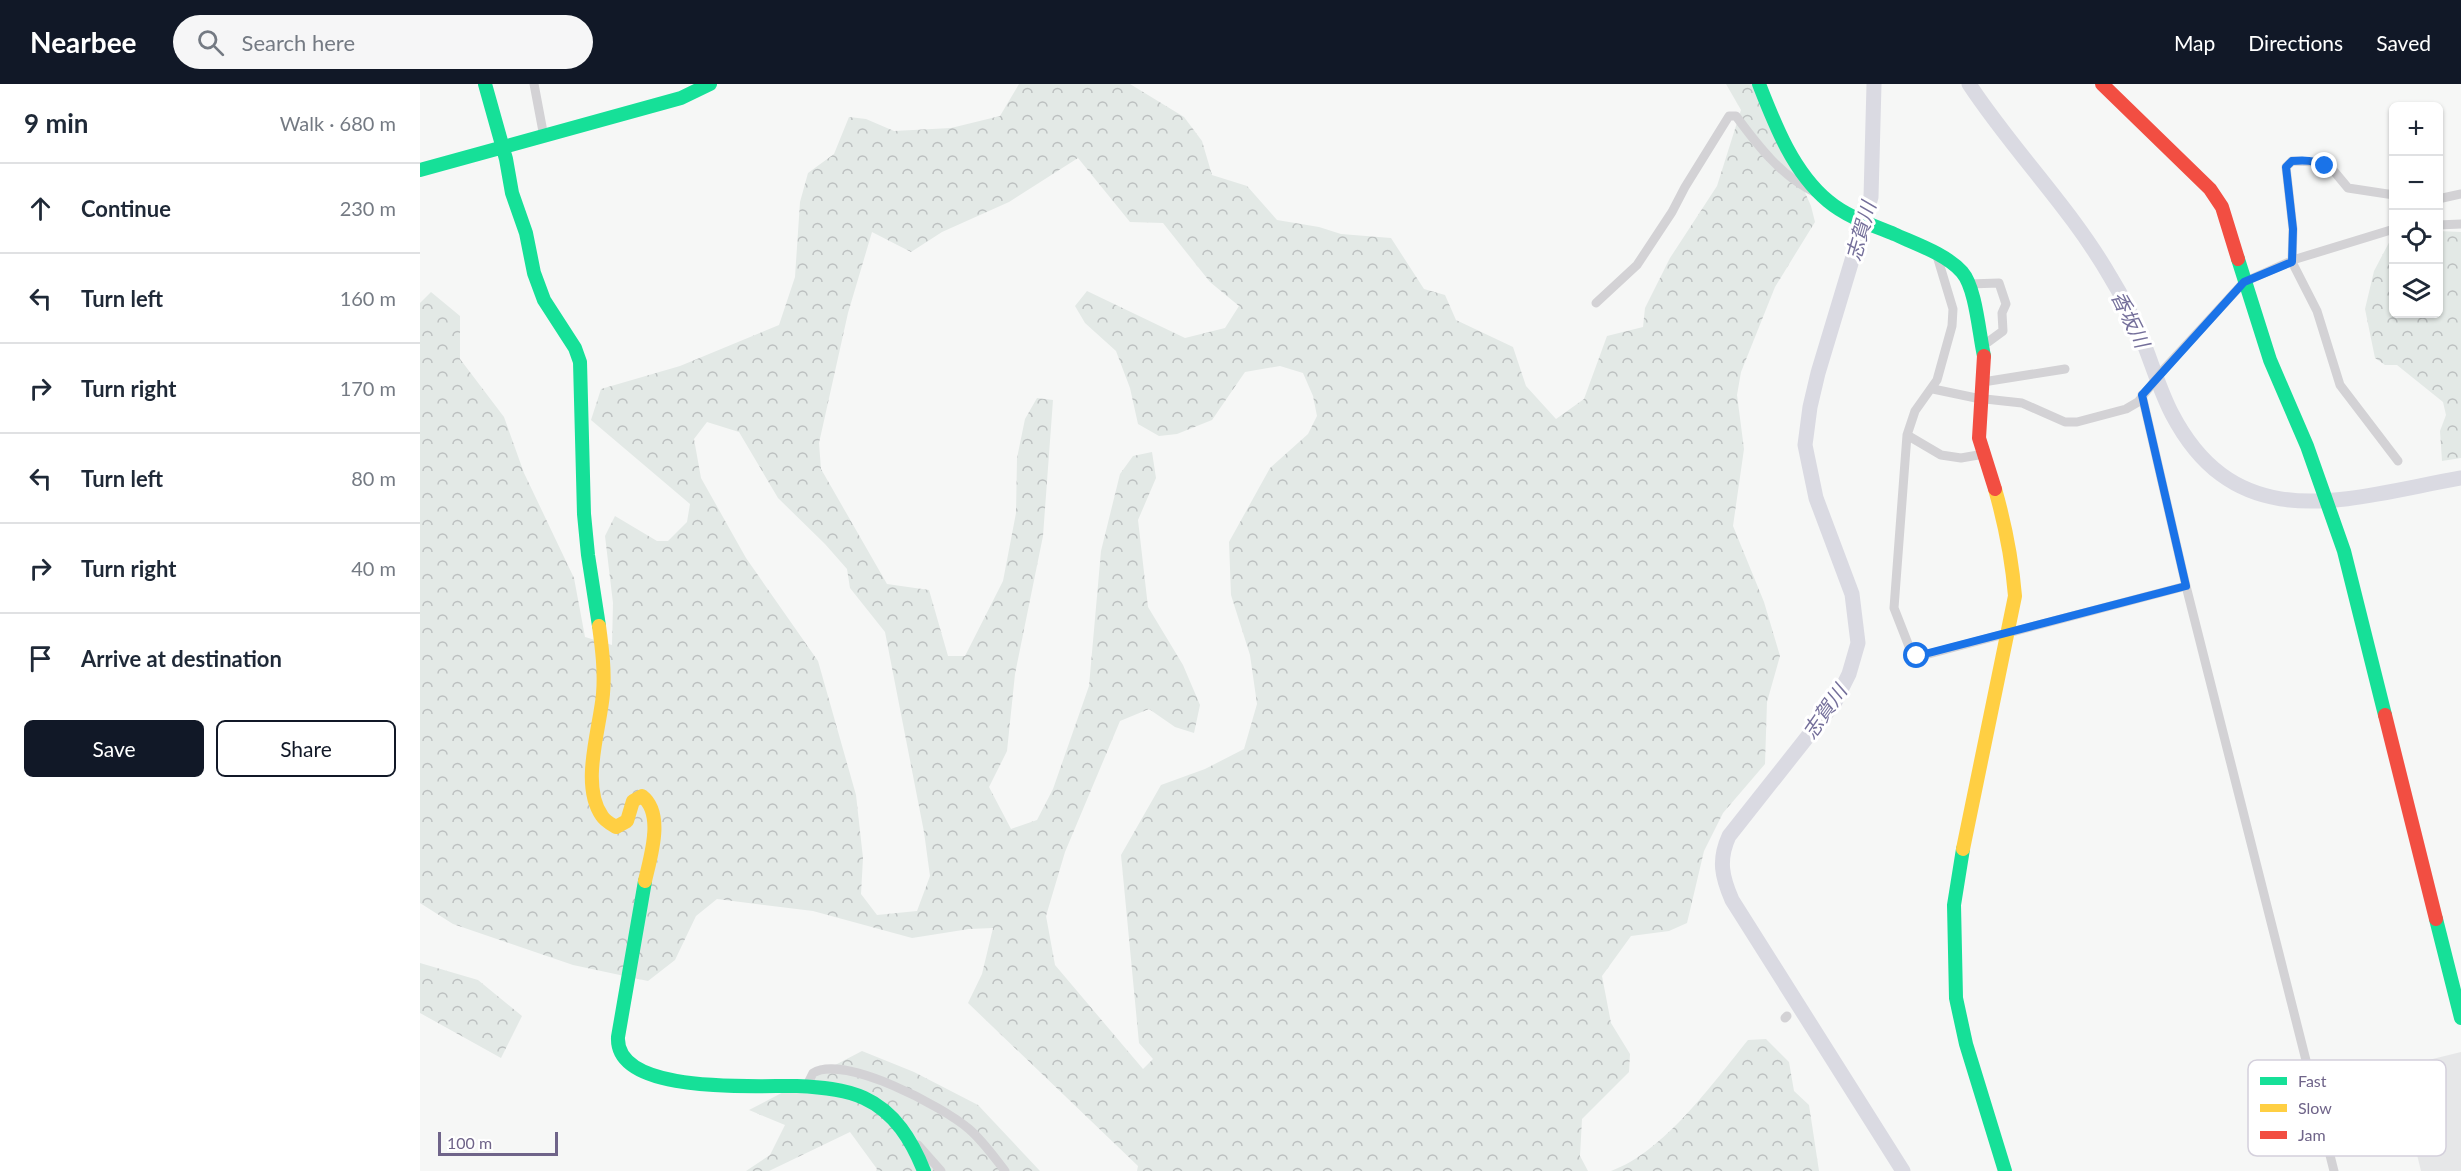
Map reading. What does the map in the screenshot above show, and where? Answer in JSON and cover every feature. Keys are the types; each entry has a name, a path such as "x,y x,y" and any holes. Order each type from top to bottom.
{"street":[{"path":"485,84 503,149 512,194 526,233 529,253 540,290 549,309 575,348 580,362 586,535 604,671 600,725 593,763 594,800 604,820 616,827 627,822 633,801 642,796 648,801 652,816 652,844 618,1037 618,1051 627,1061 642,1069 685,1084 806,1087 832,1090 865,1098 888,1114 911,1143 924,1171"},
{"path":"534,84 544,137"},
{"path":"420,170 503,149 681,98 710,84"},
{"path":"1759,84 1773,118 1793,156 1822,195 1854,218 1961,269 1969,284 1982,343 1983,382 1979,433 2003,517 2015,596 1956,883 1954,905 1956,998 1966,1044 2005,1171"},
{"path":"2102,84 2215,195 2224,213 2270,360 2320,481 2344,551 2461,1018"},
{"path":"1596,303 1637,265 1672,212 1729,116 1736,116 1758,147 1788,174 1815,193 1822,195"},
{"path":"2389,194 2348,188 2333,170 2317,162 2298,160 2288,163 2286,171 2293,229 2292,262 2317,311 2340,385 2398,461"},
{"path":"2443,198 2461,194"},
{"path":"2443,225 2461,224"},
{"path":"1933,389 1976,398 2022,403 2071,422 2101,417 2126,409 2135,404 2244,282 2292,262 2389,230"},
{"path":"1937,256 1954,318 1950,340 1933,389 1915,411 1907,435 1894,608 1912,654 1925,655 2186,586"},
{"path":"1969,284 1999,283 2006,304 2002,313 2003,332 1988,342 1982,343"},
{"path":"1983,382 2065,369"},
{"path":"2143,393 2186,586 2306,1060"},
{"path":"1907,435 1941,455 1961,458 1984,454"},
{"path":"806,1087 813,1073 830,1068 843,1068 898,1088 945,1112 968,1128 1005,1171"},
{"path":"911,1143 918,1146 941,1171"},
{"path":"2330,1156 2334,1171"}],"shaded area":[{"path":"2461,1052 2461,1171 2421,1171 2417,1156 2446,1156 2446,1060 2428,1060"}],"green space":[{"path":"1019,84 1130,84 1184,117 1202,141 1212,175 1247,186 1277,220 1319,227 1341,234 1391,238 1424,289 1445,295 1456,320 1513,347 1526,386 1556,419 1584,399 1607,336 1643,327 1645,308 1670,258 1717,186 1741,110 1726,84 1757,84 1811,206 1815,222 1775,287 1741,372 1737,395 1744,449 1733,526 1764,602 1780,656 1767,702 1765,764 1723,813 1704,851 1687,923 1669,931 1631,936 1602,976 1611,1023 1630,1054 1629,1072 1582,1119 1580,1156 1588,1171 1137,1171 1138,1166 968,1003 982,974 993,928 969,929 912,938 813,911 717,899 696,916 675,960 648,981 573,965 453,924 420,903 420,303 431,292 460,316 460,359 504,417 524,473 574,578 585,637 612,645 613,603 605,536 615,516 657,541 668,541 687,522 690,504 591,420 601,389 680,366 779,325 795,277 800,202 808,173 834,154 849,117 866,119 894,131 951,128 1000,116","holes":["1078,158 1130,222 1163,223 1210,282 1239,306 1225,328 1185,338 1087,291 1075,306 1085,323 1116,351 1130,388 1138,424 1159,436 1177,434 1212,420 1245,372 1280,366 1303,373 1313,396 1317,416 1308,434 1270,468 1229,542 1231,595 1250,655 1257,704 1244,749 1205,769 1161,785 1121,855 1139,1043 1153,1059 1143,1069 1055,965 1046,916 1065,852 1120,721 1149,709 1175,727 1194,733 1200,705 1183,665 1148,607 1138,520 1156,478 1152,452 1133,456 1120,474 1101,551 1089,686 1053,789 1037,820 1011,829 989,787 1007,751 1015,674 1043,536 1053,400 1037,398 1025,419 1017,458 1016,513 1003,581 965,656 948,656 929,590 887,584 821,469 819,443 848,313 872,232 911,252 942,232 1009,202","707,422 739,432 778,498 847,569 850,588 885,632 924,832 930,876 917,911 877,915 861,894 863,858 856,795 818,661 746,558 701,478 694,439"]},
{"path":"2443,231 2461,232 2461,458 2442,461 2440,431 2446,415 2443,402 2397,365 2385,365 2375,358 2365,309 2374,271 2389,243 2389,318 2443,318"},
{"path":"420,963 478,980 522,1016 501,1058 420,1013"},
{"path":"1766,1039 1789,1062 1794,1091 1809,1105 1819,1171 1611,1171 1631,1162 1668,1133 1748,1040"},
{"path":"862,1051 914,1072 978,1105 1040,1171 876,1171 877,1169 850,1132 769,1171 746,1171 770,1155 785,1125 749,1110"}],"waterway":[{"name":"志賀川","path":"1874,84 1871,197 1818,373 1810,407 1805,445 1816,498 1852,594 1858,643 1849,674 1835,702 1729,836 1722,861 1726,884 1732,900 1903,1171"},
{"name":"香坂川","path":"1969,84 2095,252 2134,320 2172,414 2199,454 2229,480 2263,495 2299,501 2337,500 2461,478"}],"traffic: fast":[{"path":"485,84 506,159 512,193 526,233 534,273 544,300 575,348 580,362 584,514 599,626"},
{"path":"420,170 681,98 710,84"},
{"path":"1759,84 1786,147 1805,176 1828,201 1851,216 1939,255 1962,272 1967,279 1974,300 1984,356"},
{"path":"2238,259 2270,360 2307,446 2344,551 2385,715"},
{"path":"1963,849 1954,905 1956,998 1966,1044 2005,1171"},
{"path":"645,881 618,1037 623,1056 639,1069 663,1078 723,1086 814,1087 864,1098 885,1111 901,1128 924,1171"},
{"path":"2436,919 2461,1018"}],"traffic: slow":[{"path":"1963,849 2015,596 2008,542 1995,489"},
{"path":"599,626 604,685 593,756 592,789 602,816 616,827 627,821 633,801 642,796 649,804 653,814 654,837 645,881"}],"traffic: jam":[{"path":"2102,84 2210,189 2222,207 2238,259"},
{"path":"1984,356 1979,438 1995,489"},
{"path":"2385,715 2436,919"}],"route":[{"path":"1917,656 2186,586 2142,395 2244,282 2292,262 2293,229 2286,167 2288,163 2298,160 2317,162 2325,166"}]}
